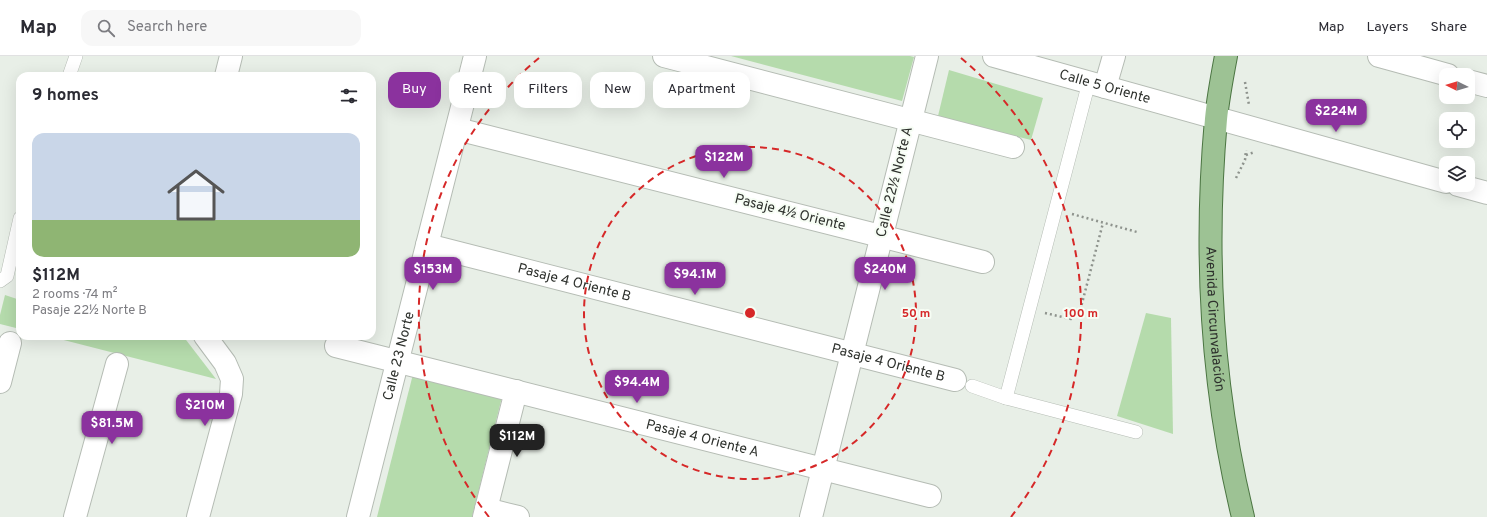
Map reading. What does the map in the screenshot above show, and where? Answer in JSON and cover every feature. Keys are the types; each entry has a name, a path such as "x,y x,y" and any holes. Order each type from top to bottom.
{"main road":[{"name":"Avenida Circunvalación","path":"1226,56 1216,118 1212,193 1212,307 1220,400 1229,454 1243,517"}],"street":[{"path":"227,72 231,56"},
{"name":"Calle 23 Norte","path":"358,517 475,56"},
{"path":"664,56 1013,147"},
{"name":"Calle 22½ Norte A","path":"811,517 927,56"},
{"name":"Calle 5 Oriente","path":"994,56 1439,180"},
{"path":"1097,85 1114,56"},
{"path":"1379,56 1439,73"},
{"path":"1475,83 1487,86"},
{"name":"Pasaje 4½ Oriente","path":"457,129 983,262"},
{"path":"1475,190 1487,193"},
{"name":"Pasaje 4 Oriente B","path":"427,245 852,353 963,383"},
{"path":"198,517 231,394 232,379 225,363 208,340"},
{"path":"0,382 10,343"},
{"name":"Pasaje 4 Oriente A","path":"336,346 930,496"},
{"path":"75,517 117,364"},
{"path":"516,391 485,513 518,517"}],"lane":[{"path":"70,72 76,56"},
{"path":"1006,398 1056,209 1097,85"},
{"path":"0,281 7,276 16,236"},
{"path":"963,383 1006,398 1136,432"}],"path":[{"path":"1232,184 1245,160 1249,101 1243,75"},
{"path":"1056,209 1137,232"},
{"path":"1029,310 1070,319 1080,311 1103,223"}],"green space":[{"path":"731,56 910,56 914,57 902,101"},
{"path":"949,70 1043,98 1031,140 938,116"},
{"path":"5,295 16,299 16,328 0,324 0,315"},
{"path":"1146,313 1171,318 1173,434 1117,416"},
{"path":"64,340 186,340 216,379"},
{"path":"413,374 502,397 472,517 377,517"}]}
